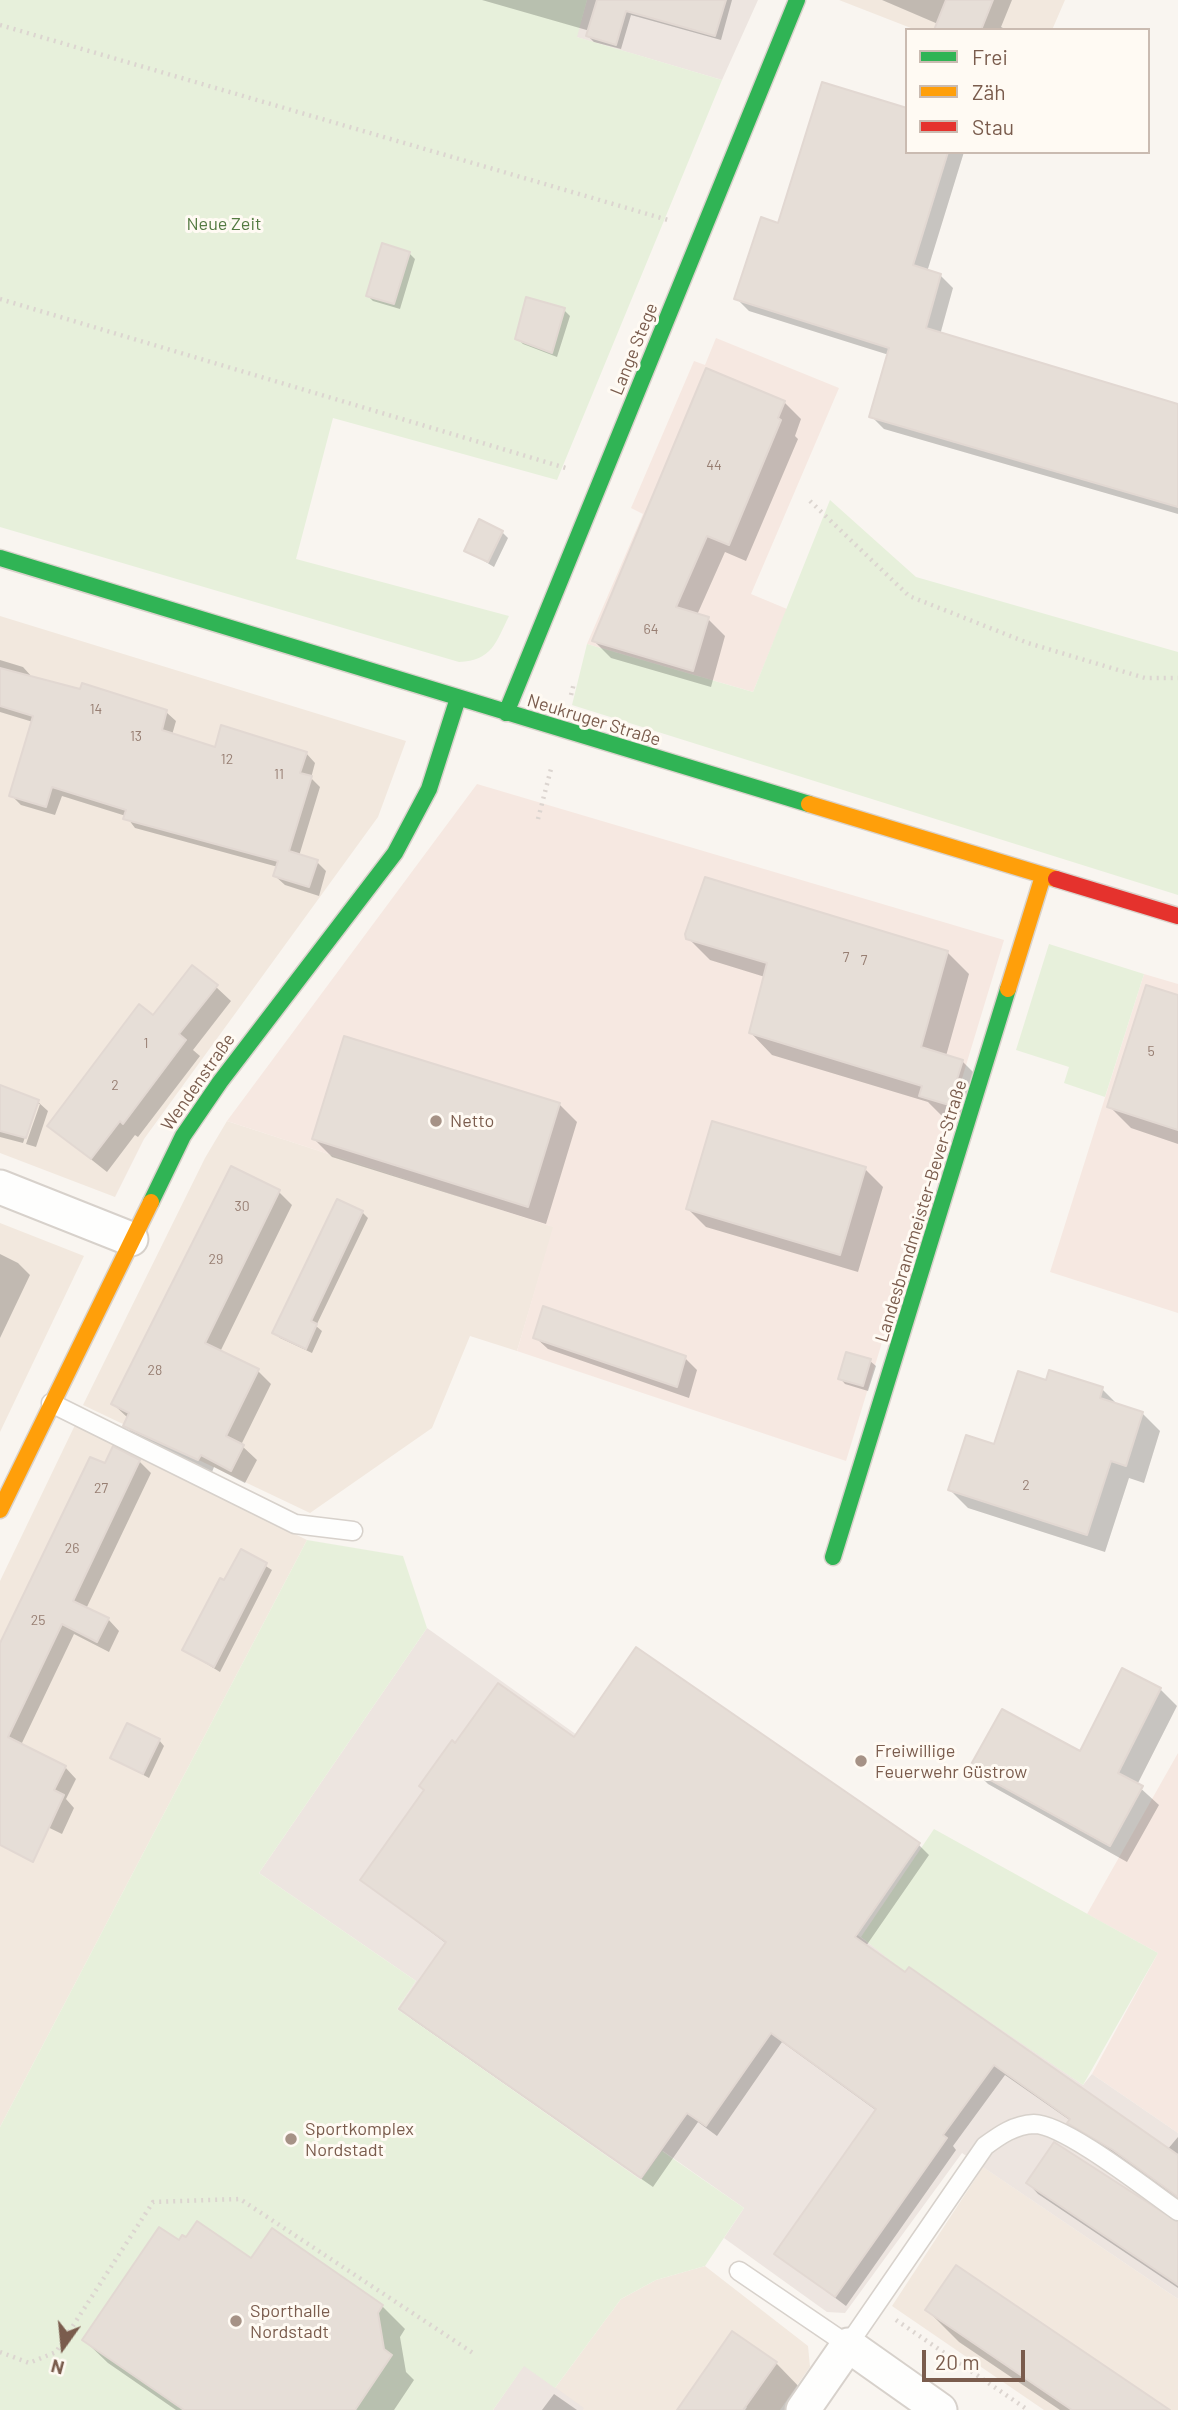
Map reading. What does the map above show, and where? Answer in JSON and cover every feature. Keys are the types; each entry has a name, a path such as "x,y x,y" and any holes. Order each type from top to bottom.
{"street":[{"name":"Lange Stege","path":"506,713 797,0"},
{"name":"Neukruger Straße","path":"0,558 1178,916"},
{"name":"Wendenstraße","path":"0,1510 183,1136 228,1071 395,853 429,789 458,698"},
{"name":"Landesbrandmeister-Bever-Straße","path":"833,1557 1043,876"},
{"path":"0,1187 131,1238"},
{"path":"803,2410 848,2345 940,2410"}],"lane":[{"path":"51,1403 295,1524 353,1531"},
{"path":"0,1460 19,1469"},
{"path":"739,2270 848,2345 985,2146 1010,2129 1036,2124 1065,2134 1178,2211"}],"path":[{"path":"0,25 703,230"},
{"path":"0,299 601,479"},
{"path":"810,501 909,596 1028,643 1145,678 1178,678"},
{"path":"0,2352 29,2363 56,2352 153,2202 240,2199 473,2353"},
{"path":"875,2306 1028,2410"}],"shaded area":[{"path":"587,0 758,0 722,80 576,37"},
{"path":"839,0 1065,0 1053,28 911,28"},
{"path":"716,338 839,388 751,594 787,609 753,692 587,644 643,514 631,508 694,361 705,365"},
{"path":"0,616 406,741 378,817 144,1139 115,1197 0,1153"},
{"path":"477,784 1004,940 846,1461 517,1351 553,1227 227,1121"},
{"path":"1144,974 1178,984 1178,1313 1050,1272"},
{"path":"227,1121 554,1227 517,1351 470,1336 432,1428 310,1513 83,1405 205,1158"},
{"path":"0,1223 84,1256 0,1432"},
{"path":"75,1425 307,1540 0,2127 0,1581"},
{"path":"427,1628 905,1969 909,1964 1083,2085 1092,2074 1178,2133 1178,2299 962,2153 845,2313 827,2312 724,2238 744,2208 663,2151 641,2180 397,2009 416,1981 259,1873"},
{"path":"1178,1753 1178,2133 1092,2074 1158,1953 1087,1914"},
{"path":"983,2167 1178,2299 1178,2410 1044,2410 892,2306"},
{"path":"705,2266 808,2346 810,2367 780,2410 583,2410 555,2388 621,2299 656,2280"},
{"path":"524,2365 584,2408 583,2410 493,2410"}],"green space":[{"name":"Neue Zeit","path":"0,0 587,0 577,37 722,80 557,480 333,418 296,559 509,616 496,642 486,654 470,661 459,662 0,527"},
{"path":"830,500 916,577 1178,652 1178,895 572,705 587,644 753,692"},
{"path":"1049,944 1144,974 1105,1097 1064,1083 1069,1067 1016,1050"},
{"name":"Sportkomplex Nordstadt","path":"307,1540 403,1556 427,1628 259,1873 416,1981 397,2009 641,2180 662,2151 744,2208 705,2266 656,2280 621,2299 555,2388 524,2366 493,2410 0,2410 0,2127"},
{"path":"934,1829 1158,1953 1083,2085 909,1967 905,1972 861,1937"}],"building":[{"path":"597,0 726,0 715,36 626,11 616,45 586,36"},
{"path":"946,0 993,0 982,28 935,28"},
{"path":"822,82 905,107 905,154 947,154 913,265 941,274 926,328 1178,404 1178,507 869,417 889,348 734,299 761,217 778,223"},
{"path":"382,243 410,252 394,304 366,296"},
{"path":"526,297 565,308 552,353 515,339"},
{"path":"706,368 785,401 778,418 781,420 729,545 707,536 676,607 709,617 693,671 592,641"},
{"path":"479,519 503,531 488,562 464,551"},
{"path":"0,668 80,689 82,683 167,710 162,730 215,747 221,725 307,752 300,773 312,776 289,851 318,860 309,887 273,876 278,861 123,819 126,810 52,787 46,807 9,796 33,716 0,706"},
{"path":"705,877 948,951 921,1047 963,1060 949,1105 919,1096 922,1086 749,1033 767,963 686,939 685,934"},
{"path":"192,965 218,985 179,1034 186,1040 123,1124 120,1121 91,1159 47,1126 139,1004 153,1015"},
{"path":"1146,985 1178,995 1178,1130 1107,1107"},
{"name":"Netto","path":"344,1036 560,1103 528,1207 312,1139"},
{"path":"0,1085 39,1100 26,1138 0,1131"},
{"path":"712,1121 866,1167 840,1255 686,1209"},
{"path":"231,1166 280,1190 205,1343 259,1369 226,1436 244,1445 231,1471 201,1455 198,1460 123,1426 129,1413 111,1404"},
{"path":"337,1199 363,1211 311,1321 317,1324 306,1349 272,1333"},
{"path":"543,1306 686,1356 677,1387 533,1338"},
{"path":"846,1352 871,1359 863,1386 838,1379"},
{"path":"1049,1370 1103,1387 1100,1398 1143,1412 1126,1466 1111,1461 1087,1535 948,1490 966,1435 994,1444 1018,1371 1046,1380"},
{"path":"113,1446 140,1460 73,1601 109,1618 97,1642 62,1624 8,1737 66,1766 54,1790 64,1795 33,1862 0,1845 0,1643 90,1457 105,1463"},
{"path":"241,1549 267,1563 214,1667 182,1650 220,1578 224,1580"},
{"path":"636,1647 920,1843 855,1937 905,1972 909,1967 1178,2155 1178,2197 1113,2150 1067,2123 1070,2119 994,2065 943,2135 947,2138 835,2297 774,2254 876,2109 771,2033 706,2126 687,2113 641,2178 399,2009 446,1942 360,1880 424,1790 419,1786 452,1740 455,1743 498,1683 574,1737"},
{"path":"1122,1668 1161,1688 1118,1773 1143,1786 1110,1846 969,1768 1002,1709 1080,1751"},
{"path":"127,1723 160,1739 143,1774 110,1758"},
{"path":"1054,2142 1178,2222 1178,2285 1026,2183"},
{"name":"Sporthalle Nordstadt","path":"197,2221 251,2258 272,2228 383,2305 378,2313 384,2349 392,2355 355,2410 184,2410 82,2340 159,2227 179,2240 182,2235 186,2237"},
{"path":"956,2265 1170,2410 1072,2410 925,2310"},
{"path":"732,2331 777,2362 743,2410 677,2410"}],"traffic: fast":[{"path":"506,713 797,0"},
{"path":"0,558 809,804"},
{"path":"151,1202 183,1136 220,1082 395,853 429,789 458,698"},
{"path":"833,1557 1008,989"}],"traffic: slow":[{"path":"809,804 1056,879"},
{"path":"1008,989 1043,876"},
{"path":"0,1510 151,1202"}],"traffic: jam":[{"path":"1056,879 1178,916"}],"place":[{"name":"Netto","path":"436,1121"},
{"name":"Freiwillige Feuerwehr Güstrow","path":"861,1761"},
{"name":"Sportkomplex Nordstadt","path":"291,2139"},
{"name":"Sporthalle Nordstadt","path":"236,2321"}]}
